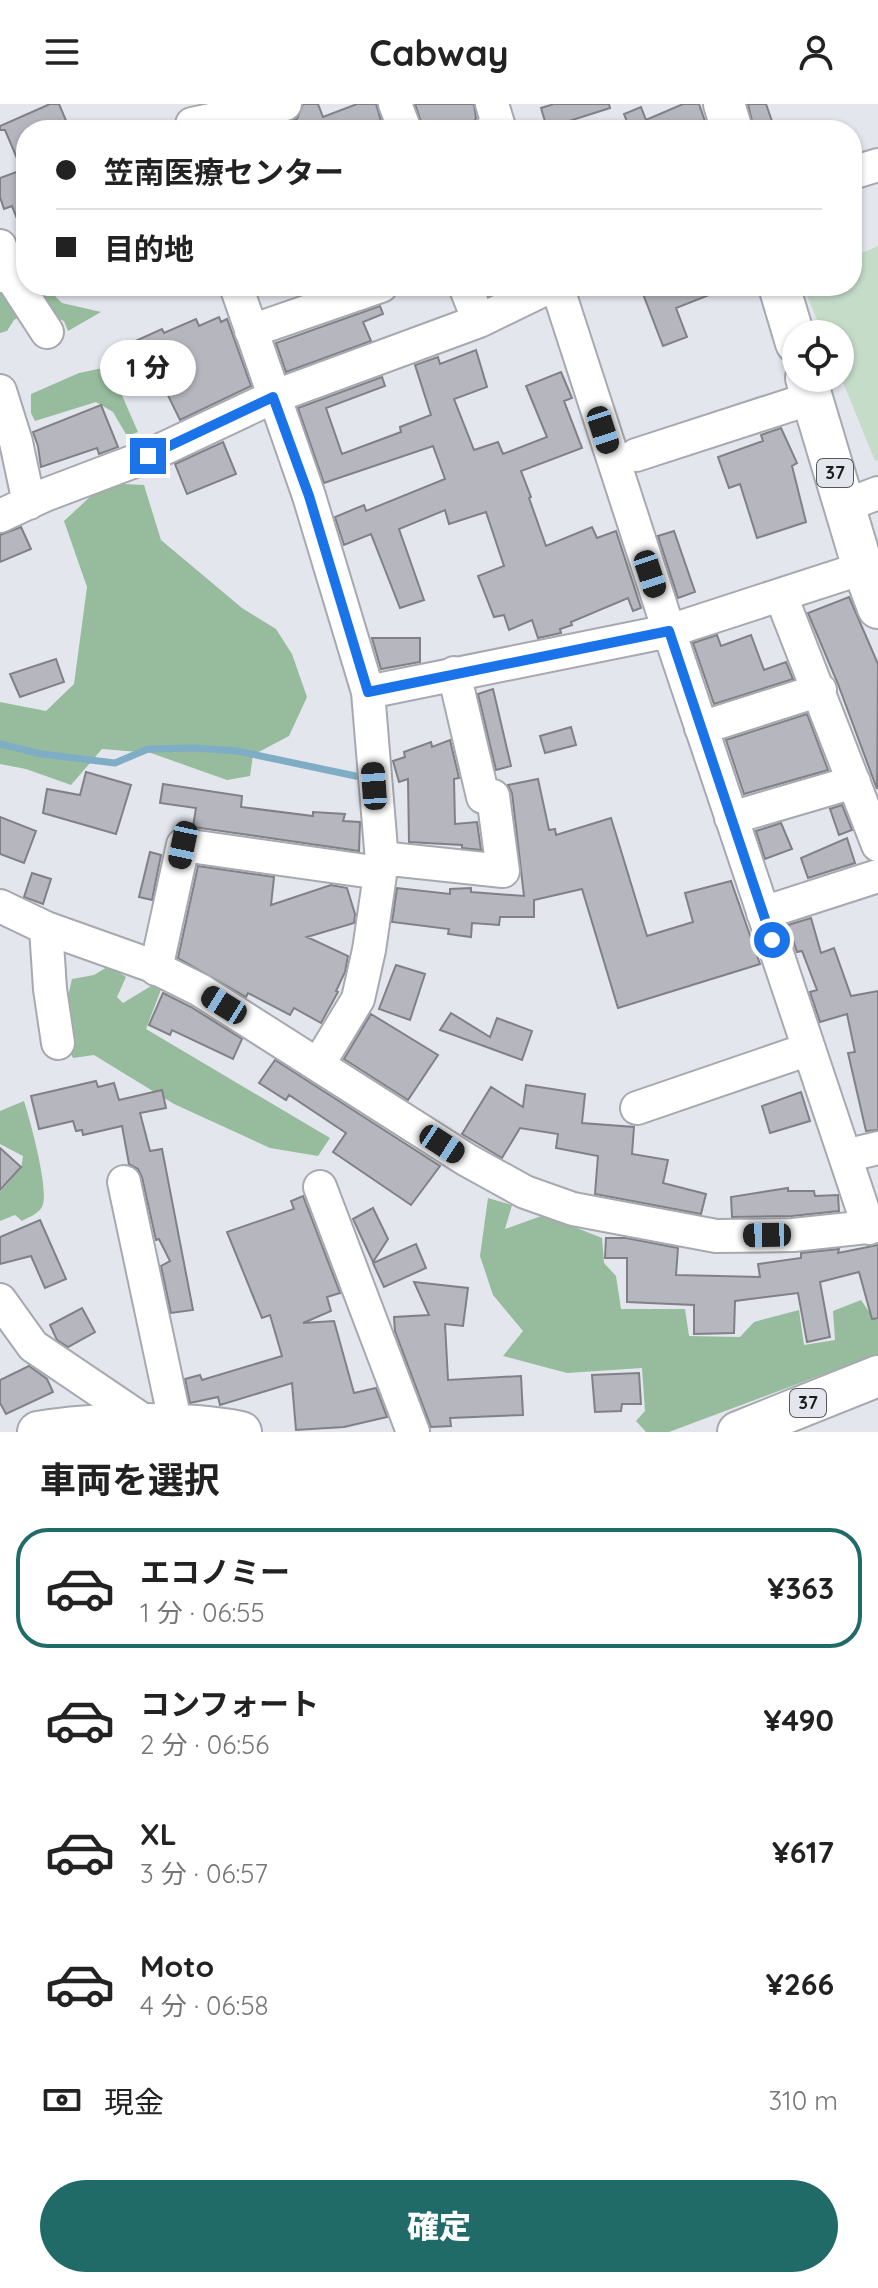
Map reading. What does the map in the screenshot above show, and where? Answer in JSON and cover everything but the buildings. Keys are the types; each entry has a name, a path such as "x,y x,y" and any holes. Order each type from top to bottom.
{"main road":[{"path":"782,296 789,320"},
{"name":"37","path":"811,392 861,499 863,568 878,608"},
{"name":"37","path":"738,1432 878,1376"},
{"path":"38,1432 69,1426 163,1426 241,1432"}],"street":[{"path":"190,119 280,111"},
{"path":"3,265 16,285"},
{"path":"23,296 47,332"},
{"path":"241,296 309,496 368,692 380,866 369,950 358,999 318,1065"},
{"path":"251,331 352,296"},
{"path":"469,296 479,321"},
{"path":"0,516 148,456 273,397 479,321 530,296"},
{"path":"0,906 46,928 156,969 200,990 467,1160 525,1192 573,1209 716,1236 793,1235 874,1227 845,1156 763,913 560,296"},
{"path":"0,391 16,442 29,503"},
{"path":"636,455 799,392"},
{"path":"368,692 669,631 863,568"},
{"path":"781,596 878,845"},
{"path":"156,969 183,845 380,866 503,871 493,796 483,797 454,673"},
{"path":"701,728 820,690"},
{"path":"731,818 854,782"},
{"path":"763,913 878,876"},
{"path":"46,928 58,1043"},
{"path":"637,1108 809,1049"},
{"path":"845,1156 878,1148"},
{"path":"124,1182 163,1426"},
{"path":"320,1187 413,1432"},
{"path":"0,1300 33,1346 163,1426"}],"green space":[{"path":"878,246 878,460 875,461 847,392 854,392 854,320 817,320 807,296 862,296 862,253"},
{"path":"16,266 16,296 55,296 62,303 101,312 68,331 64,321 32,309 14,320 7,331 0,333 0,281"},
{"path":"103,368 114,377 138,432 127,436 113,412 96,402 35,421 31,413 31,394 79,373"},
{"path":"105,483 144,485 161,540 242,608 276,629 292,654 307,697 289,736 253,755 250,776 227,780 151,753 102,749 71,785 26,769 0,764 0,702 46,711 74,684 87,587 64,521"},
{"path":"109,966 126,977 117,997 123,1003 151,986 162,987 146,1029 330,1138 318,1156 270,1148 174,1104 94,1055 73,1058 65,1028 72,979 94,975"},
{"path":"24,1101 38,1156 44,1199 40,1209 22,1221 15,1215 0,1221 0,1192 21,1168 23,1156 0,1144 0,1111"},
{"path":"488,1198 512,1205 505,1229 544,1215 602,1238 604,1263 616,1276 621,1309 685,1309 689,1336 740,1337 754,1322 799,1310 804,1345 835,1340 833,1311 861,1300 870,1313 878,1310 878,1354 669,1432 646,1432 636,1421 645,1411 642,1368 567,1373 503,1356 523,1331 493,1295 480,1256"}],"waterway":[{"path":"0,744 41,754 115,763 148,749 237,751 365,778"}],"route":[{"path":"148,456 273,397 309,496 368,692 669,631 772,940"}]}
